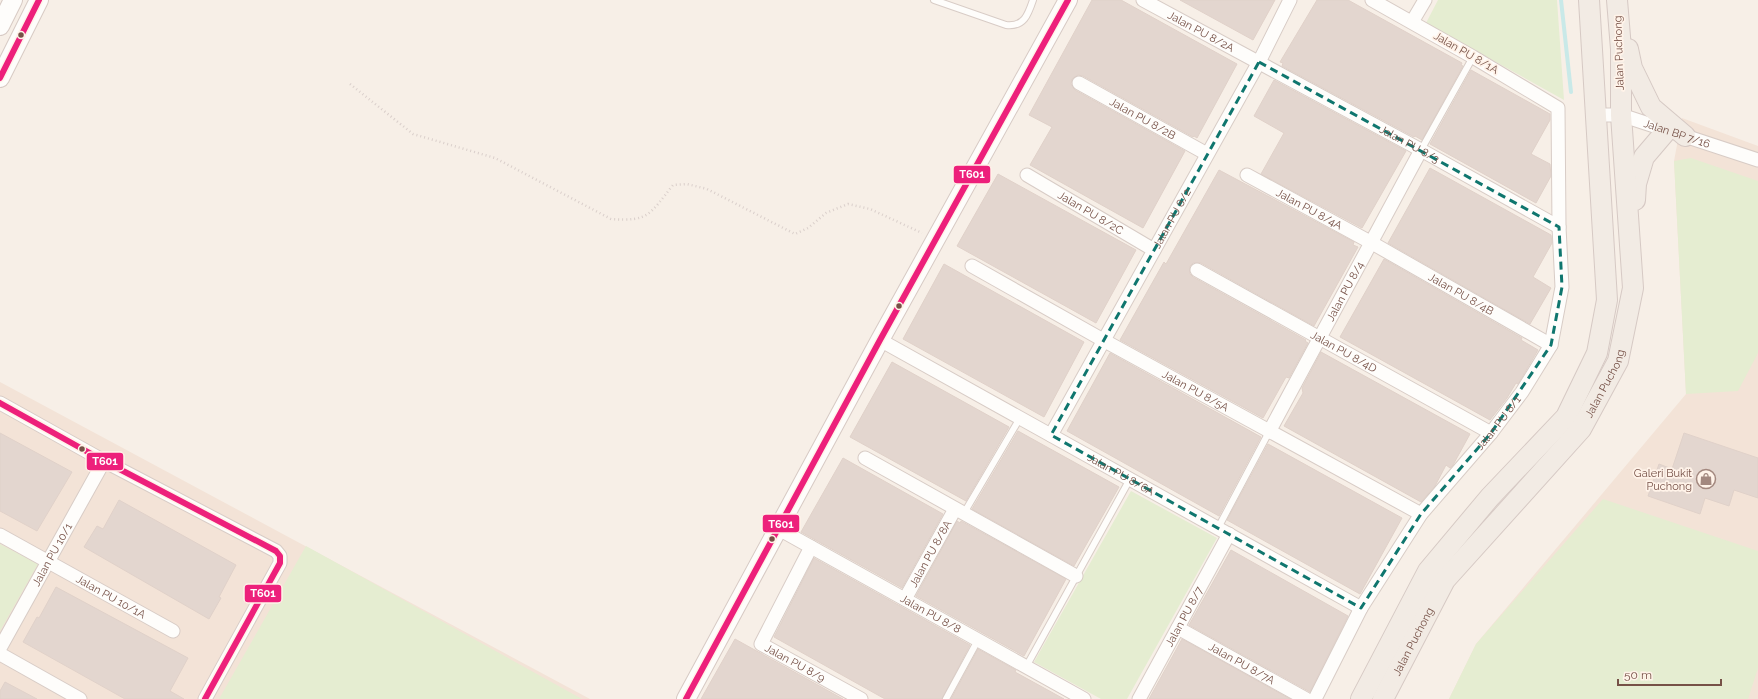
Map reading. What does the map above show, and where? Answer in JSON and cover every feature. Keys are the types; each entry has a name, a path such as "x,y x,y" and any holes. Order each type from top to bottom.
{"main road":[{"name":"Jalan Puchong","path":"1361,699 1428,571 1490,497 1566,417 1597,353 1607,300 1589,0"},
{"name":"Jalan Puchong","path":"1383,699 1445,580 1581,429 1618,361 1633,288 1621,115 1622,49 1617,0"},
{"path":"1617,0 1632,68 1651,107 1676,133 1644,157 1636,184 1630,254"}],"street":[{"path":"0,26 13,0"},
{"path":"0,78 39,0"},
{"path":"686,699 880,340 1068,0"},
{"name":"Jalan PU 8/2A","path":"1143,0 1259,62"},
{"name":"Jalan PU 8/2","path":"1051,435 1259,62 1290,0"},
{"name":"Jalan PU 8/1A","path":"1372,0 1558,108"},
{"path":"1412,22 1425,0"},
{"name":"Jalan PU 8/3","path":"1259,62 1559,227"},
{"name":"Jalan PU 8/2B","path":"1079,83 1207,154"},
{"name":"Jalan PU 8/1","path":"1315,699 1361,608 1421,514 1492,433 1522,392 1551,345 1562,287 1559,227 1558,108"},
{"name":"Jalan BP 7/16","path":"1595,115 1621,115 1758,160"},
{"name":"Jalan PU 8/4","path":"1269,432 1421,150"},
{"name":"Jalan PU 8/4A","path":"1247,175 1372,243"},
{"name":"Jalan PU 8/2C","path":"1027,176 1154,250"},
{"name":"Jalan PU 8/4B","path":"1372,243 1551,345"},
{"name":"Jalan PU 8/5A","path":"972,266 1269,432 1421,514"},
{"name":"Jalan PU 8/4D","path":"1196,270 1492,433"},
{"name":"Jalan PU 8/6A","path":"880,340 1361,608"},
{"path":"0,403 104,461 276,551 280,556 280,562 206,699"},
{"path":"865,458 1076,576"},
{"name":"Jalan PU 10/1","path":"0,648 104,461"},
{"name":"Jalan PU 8/8A","path":"905,599 960,511"},
{"name":"Jalan PU 8/8","path":"778,528 1084,699"},
{"name":"Jalan PU 8/7","path":"1139,699 1178,628 1224,531"},
{"name":"Jalan PU 10/1A","path":"0,535 174,631"},
{"name":"Jalan PU 8/9","path":"811,547 761,644 861,699"},
{"name":"Jalan PU 8/7A","path":"1178,628 1306,699"},
{"path":"0,654 80,699"}],"lane":[{"path":"934,0 1006,25 1013,26 1020,24 1026,19 1033,0"},
{"path":"1421,150 1472,57"},
{"path":"960,511 1020,418"},
{"path":"1224,531 1269,432"},
{"path":"1026,667 1130,479"},
{"path":"946,699 978,640"}],"path":[{"path":"350,84 413,134 495,158 611,219 631,221 646,216 673,185 687,184 706,189 795,234 808,228 826,213 848,204 870,209 936,240"}],"highlighted area":[{"path":"1259,62 1559,227 1562,287 1551,345 1491,433 1421,514 1361,608 1051,435"}],"shaded area":[{"path":"1682,118 1758,146 1758,699 1449,699 1476,644 1686,394 1674,161"},
{"path":"0,382 590,699 0,699"}],"green space":[{"path":"1438,0 1557,0 1564,100 1426,23"},
{"path":"1691,158 1758,181 1758,353 1738,391 1686,394 1674,161"},
{"path":"1131,491 1217,538 1127,699 1101,699 1034,662"},
{"path":"1603,499 1758,551 1758,668 1748,699 1449,699 1476,644"},
{"path":"0,544 38,564 0,631"},
{"path":"306,546 582,699 219,699"}],"building":[{"path":"1092,0 1121,0 1237,64 1197,138 1083,76 1078,75 1072,79 1071,84 1075,90 1185,151 1143,228 1030,165 1052,127 1029,115"},
{"path":"1180,0 1275,0 1253,40"},
{"path":"1317,0 1348,0 1462,63 1461,65 1463,66 1422,140 1282,66 1283,63 1280,62"},
{"path":"1471,70 1550,114 1550,120 1531,154 1550,164 1551,176 1536,203 1430,144"},
{"path":"1274,80 1406,151 1362,228 1261,174 1284,133 1254,116"},
{"path":"1430,168 1551,235 1552,243 1533,277 1551,288 1530,324 1388,243"},
{"path":"1219,170 1354,242 1353,245 1358,247 1314,326 1201,263 1193,263 1190,266 1190,274 1193,277 1306,340 1305,341 1308,343 1289,378 1286,377 1263,418 1120,340 1164,262 1166,264"},
{"path":"998,174 1136,250 1096,323 957,246"},
{"path":"1384,259 1522,338 1521,340 1538,350 1518,384 1516,383 1507,398 1490,420 1340,337"},
{"path":"944,264 1084,342 1044,417 903,339"},
{"path":"1321,352 1470,434 1453,465 1450,468 1446,465 1435,486 1421,502 1284,426 1303,393 1302,388"},
{"path":"1110,353 1261,437 1219,516 1067,431"},
{"path":"892,362 1009,427 966,501 850,437"},
{"path":"1018,431 1119,487 1074,566 972,509"},
{"path":"0,433 72,472 37,531 0,511"},
{"name":"Galeri Bukit Puchong","path":"1684,433 1758,458 1758,498 1734,490 1729,506 1705,498 1700,514 1648,496 1659,464 1672,469"},
{"path":"1268,444 1402,518 1360,594 1227,520"},
{"path":"843,458 943,514 902,588 801,532"},
{"path":"119,500 236,565 219,597 221,598 209,619 84,547 97,526 103,529"},
{"path":"957,521 960,523 961,521 1066,579 1024,656 916,596"},
{"path":"1231,550 1348,616 1310,692 1189,625"},
{"path":"814,558 970,645 942,699 885,699 774,637"},
{"path":"56,587 188,658 170,691 184,699 125,699 23,642 37,617 39,618"},
{"path":"735,639 843,699 701,699"},
{"path":"1182,639 1290,699 1149,699"},
{"path":"978,649 1016,670 1015,672 1064,699 951,699"},
{"path":"5,682 37,699 0,699 0,691"}],"waterway":[{"path":"1561,0 1571,92"}],"transit line":[{"name":"T601","path":"0,78 39,0"},
{"name":"T601","path":"686,699 880,340 1068,0"},
{"name":"T601","path":"0,403 104,461 276,551 280,556 280,563 205,699"}],"place":[{"name":"Galeri Bukit Puchong","path":"1706,479"}]}
